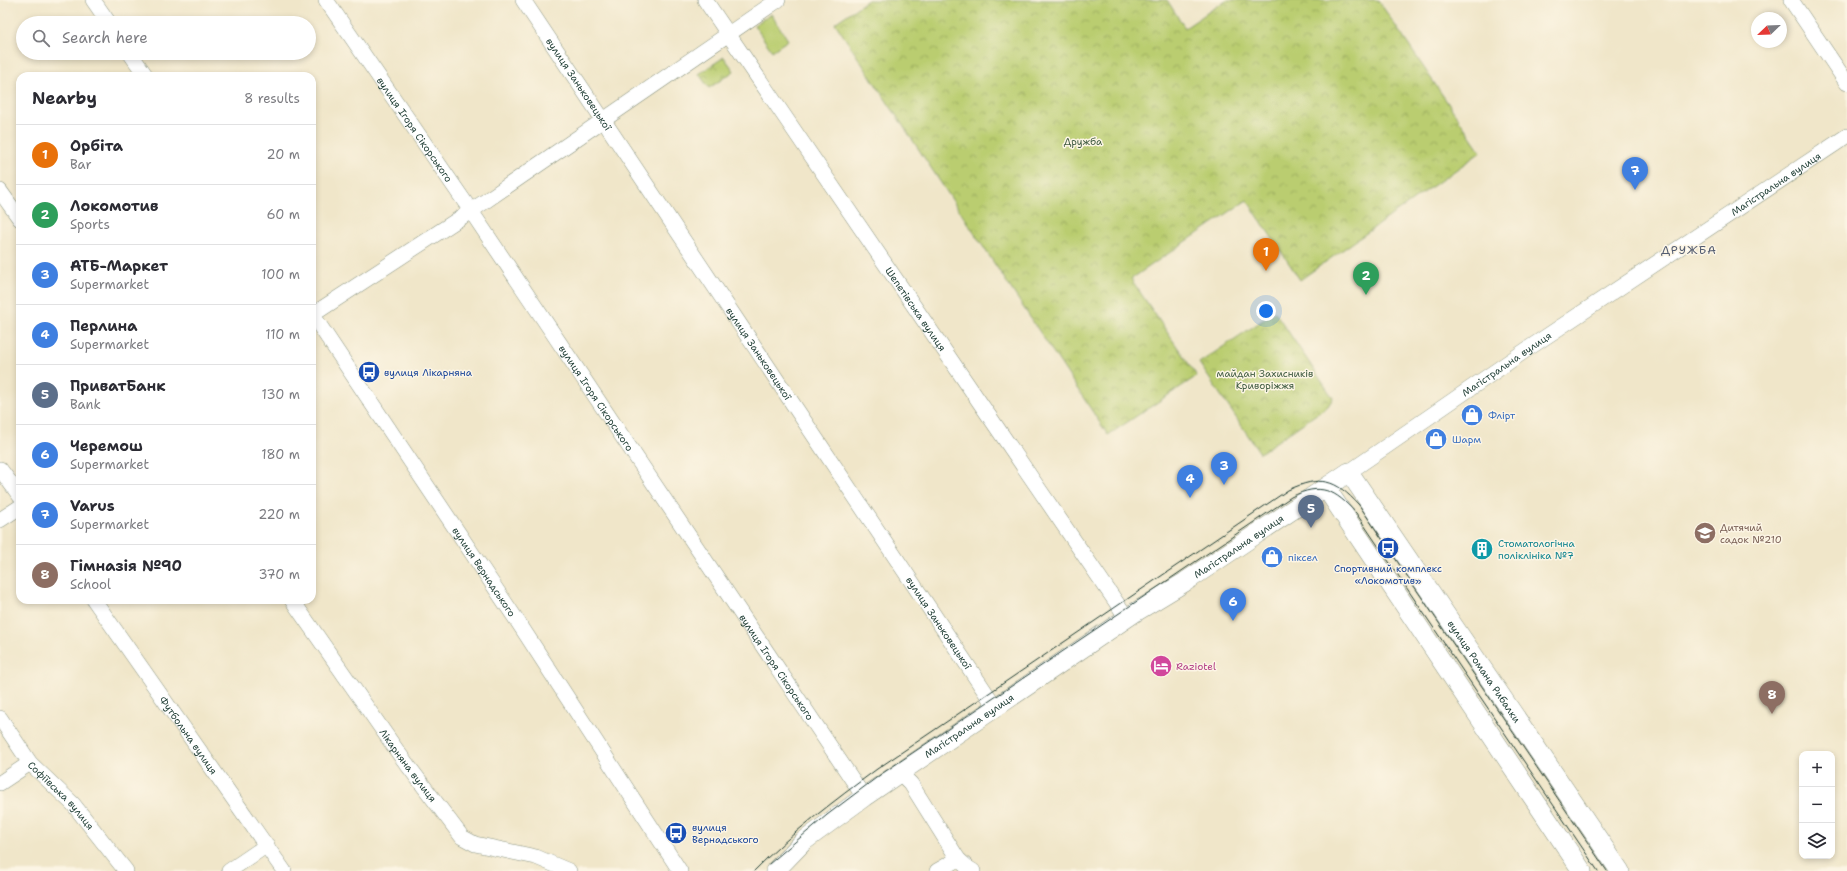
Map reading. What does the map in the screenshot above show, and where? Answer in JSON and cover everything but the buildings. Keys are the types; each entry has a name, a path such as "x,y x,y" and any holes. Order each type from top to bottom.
{"main road":[{"name":"Магістральна вулиця","path":"775,871 804,841 864,797 1127,618 1185,582 1349,472"},
{"name":"вулиця Романа Рибалки","path":"1349,472 1620,871"},
{"path":"1326,488 1582,871"}],"street":[{"path":"93,0 104,16"},
{"name":"вулиця Ігоря Сікорського","path":"326,0 470,211 864,797"},
{"name":"вулиця Заньковецької","path":"523,0 604,119 996,708"},
{"name":"Шепетівська вулиця","path":"705,0 1127,618"},
{"path":"316,311 470,211 778,0"},
{"path":"1791,0 1847,83"},
{"path":"135,60 143,72"},
{"name":"Магістральна вулиця","path":"1349,472 1535,343 1847,136"},
{"path":"0,191 16,213"},
{"name":"вулиця Вернадського","path":"316,320 524,631 680,871"},
{"path":"0,469 16,491"},
{"path":"0,520 16,510"},
{"name":"Футбольна вулиця","path":"97,604 284,871"},
{"name":"Лікарняна вулиця","path":"295,604 400,755 462,837 475,844 536,857 569,871"},
{"name":"Софіївська вулиця","path":"0,718 30,763 73,804 126,871"},
{"path":"0,783 30,763"},
{"path":"900,773 911,784 958,859 973,871"},
{"path":"229,871 267,845"},
{"path":"936,871 958,859"}],"green space":[{"name":"Дружба","path":"868,0 1167,0 1185,28 1226,0 1378,0 1481,152 1300,280 1247,200 1131,279 1197,376 1108,435 835,23"},
{"path":"771,14 788,40 772,51 754,25"},
{"path":"724,57 734,71 709,88 699,74"},
{"name":"майдан Захисників Криворіжжя","path":"1275,312 1333,398 1328,406 1260,453 1199,363"}],"tram line":[{"path":"754,871 798,830 877,769 1288,490 1310,482 1319,481 1335,485 1359,505 1607,871"},
{"path":"769,864 827,815 880,775 1291,497 1302,492 1319,489 1334,494 1356,513 1598,871"}],"place":[{"name":"Varus","path":"1635,190"},
{"name":"Орбіта","path":"1266,271"},
{"name":"Локомотив","path":"1366,295"},
{"name":"вулиця Лікарняна","path":"369,372"},
{"name":"Флірт","path":"1472,415"},
{"name":"Шарм","path":"1436,439"},
{"name":"АТБ-Маркет","path":"1224,485"},
{"name":"Перлина","path":"1190,498"},
{"name":"ПриватБанк","path":"1311,528"},
{"name":"Дитячий садок №210","path":"1705,533"},
{"name":"Спортивний комплекс «Локомотив»","path":"1388,548"},
{"name":"Стоматологічна поліклініка №7","path":"1482,549"},
{"name":"піксел","path":"1272,557"},
{"name":"Черемош","path":"1233,621"},
{"name":"Raziotel","path":"1161,666"},
{"name":"Гімназія №90","path":"1772,714"},
{"name":"вулиця Вернадського","path":"676,833"}],"district":[{"name":"ДРУЖБА","path":"1689,250"}]}
